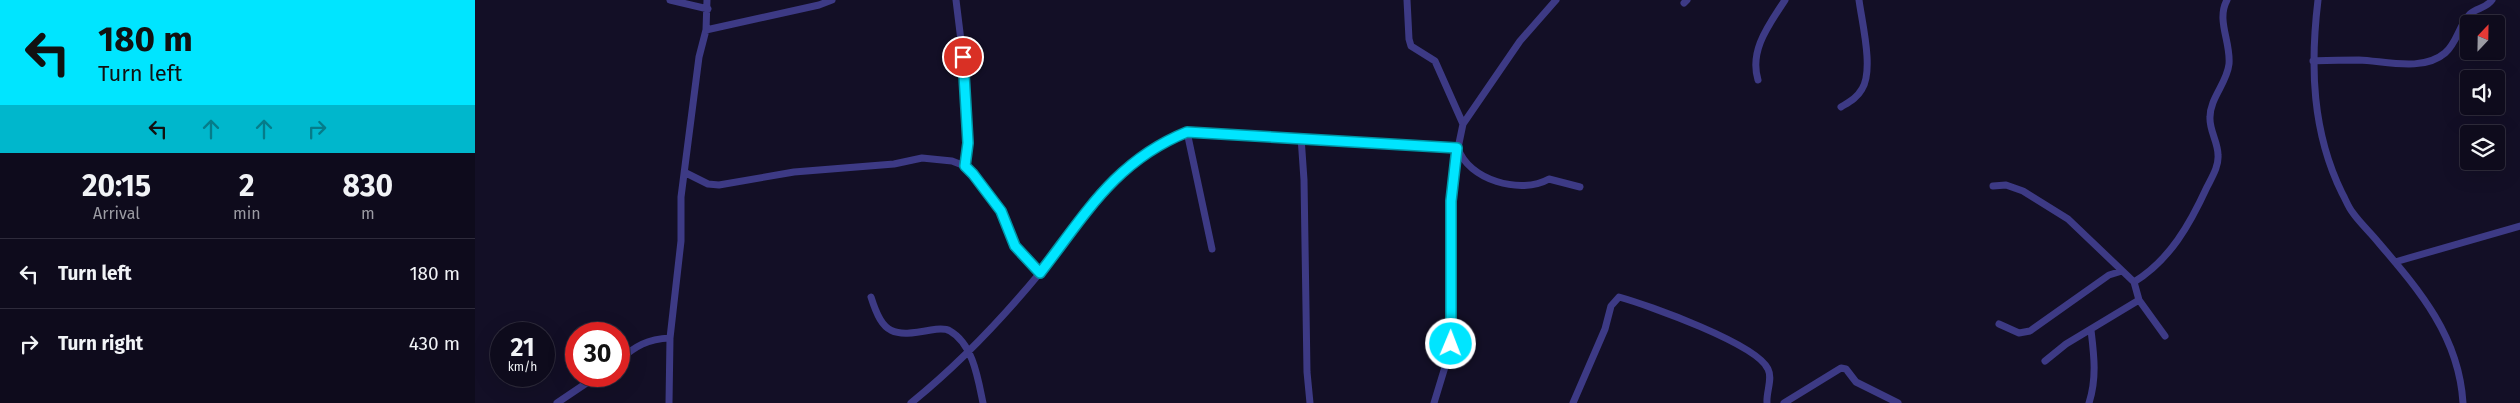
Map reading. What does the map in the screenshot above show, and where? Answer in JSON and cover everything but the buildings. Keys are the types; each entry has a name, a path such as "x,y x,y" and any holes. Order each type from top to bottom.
{"street":[{"path":"670,0 708,9"},
{"path":"669,403 670,338 681,241 681,197 686,172 697,76 706,30 707,0"},
{"path":"706,30 819,5 831,0"},
{"path":"956,0 963,57 968,143 965,166"},
{"path":"1407,0 1411,46 1435,61 1442,72 1463,124"},
{"path":"1434,403 1451,344 1451,201 1457,148 1463,124 1519,41 1556,0"},
{"path":"1758,80 1754,67 1755,55 1766,31 1785,0"},
{"path":"1841,106 1857,96 1863,88 1867,70 1859,0"},
{"path":"2134,282 2148,274 2188,226 2217,168 2219,155 2209,118 2212,103 2225,77 2229,64 2229,50 2222,10 2227,0"},
{"path":"2319,0 2313,61 2320,126 2334,177 2353,214 2395,262 2435,314 2451,345 2463,403"},
{"path":"2313,61 2359,60 2401,64 2420,63 2435,58 2445,54 2455,41 2469,15 2489,4 2492,0"},
{"path":"911,403 969,352 1040,273 1094,200 1115,177 1149,150 1187,132 1457,148"},
{"path":"1187,132 1212,249"},
{"path":"1301,138 1305,180 1307,372 1310,403"},
{"path":"1457,148 1461,158 1469,166 1503,184 1522,186 1549,180 1580,187"},
{"path":"686,172 708,184 719,185 794,172 894,164 922,158 952,162 965,166 973,174 1001,211 1015,246 1040,273"},
{"path":"1993,186 2006,185 2023,191 2069,218 2134,282 2139,300 2165,336"},
{"path":"2395,262 2520,226"},
{"path":"1999,324 2019,333 2030,331 2109,275 2122,271"},
{"path":"871,297 878,319 883,326 893,331 912,333 938,328 949,329 969,352 983,403"},
{"path":"1573,403 1605,329 1611,306 1619,297 1639,302 1714,332 1759,358 1768,367 1771,375 1767,403"},
{"path":"2045,361 2065,344 2139,300"},
{"path":"2089,403 2095,379 2091,330"},
{"path":"630,351 642,342 654,338 670,338"},
{"path":"1784,403 1841,368 1846,369 1857,382 1898,402"},
{"path":"557,403 581,387"}],"route":[{"path":"963,57 968,143 968,155 965,166 991,196 1001,211 1007,232 1015,246 1040,273 1094,200 1115,177 1149,150 1166,140 1187,132 1244,133 1457,148 1451,201 1451,344"}]}
